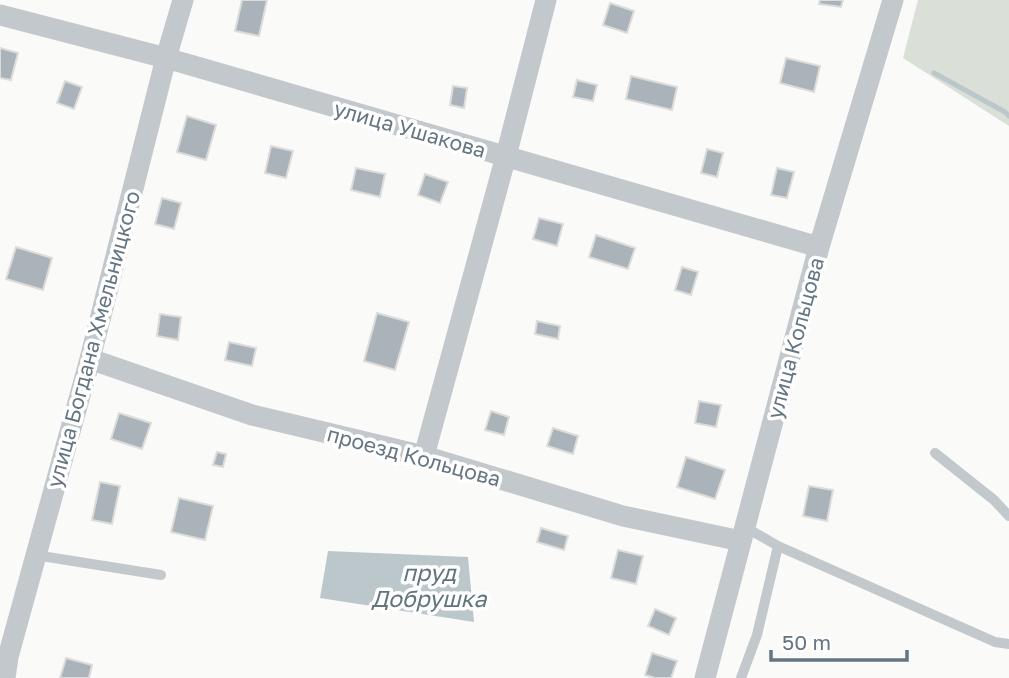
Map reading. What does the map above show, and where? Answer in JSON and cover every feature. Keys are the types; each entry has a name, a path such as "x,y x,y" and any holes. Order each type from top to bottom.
{"street":[{"name":"улица Богдана Хмельницкого","path":"5,678 8,657 90,359 183,0"},
{"path":"424,456 546,0"},
{"name":"улица Кольцова","path":"705,678 819,247 893,0"},
{"name":"улица Ушакова","path":"0,15 166,58 819,247"},
{"name":"проезд Кольцова","path":"90,359 252,415 424,456 623,516 743,534"}],"lane":[{"path":"935,453 994,500 1009,516"},
{"path":"743,534 778,546 995,642 1009,644"},
{"path":"741,678 757,635 778,546"},
{"path":"36,555 161,575"}],"shaded area":[{"path":"918,0 1009,0 1009,126 903,58"}],"water":[{"name":"пруд Добрушка","path":"328,551 468,557 474,622 320,598"}],"building":[{"path":"242,0 267,0 259,36 235,31"},
{"path":"820,0 843,0 841,7 819,4"},
{"path":"610,3 634,11 627,33 603,25"},
{"path":"0,48 18,53 11,80 0,78"},
{"path":"786,58 820,66 814,92 780,83"},
{"path":"631,76 677,87 672,110 626,99"},
{"path":"577,80 597,85 593,101 573,97"},
{"path":"65,81 82,87 74,109 57,103"},
{"path":"453,86 467,88 464,108 450,105"},
{"path":"187,116 216,125 206,160 177,152"},
{"path":"271,146 293,151 286,178 265,173"},
{"path":"707,149 723,153 717,177 701,173"},
{"path":"356,168 385,174 380,197 351,190"},
{"path":"777,168 794,172 787,198 771,195"},
{"path":"425,174 448,182 440,203 418,195"},
{"path":"162,198 181,203 174,229 155,224"},
{"path":"539,218 563,224 557,246 533,239"},
{"path":"596,235 635,248 628,269 589,257"},
{"path":"16,247 52,258 43,290 6,279"},
{"path":"682,267 698,272 691,295 675,290"},
{"path":"377,313 409,322 395,370 364,361"},
{"path":"160,314 181,317 178,340 157,336"},
{"path":"537,321 560,326 558,339 535,334"},
{"path":"229,342 256,348 252,366 225,360"},
{"path":"699,401 721,405 716,427 695,423"},
{"path":"491,411 509,417 504,435 485,430"},
{"path":"119,413 151,423 142,449 111,439"},
{"path":"553,428 578,436 573,454 547,446"},
{"path":"217,452 226,454 223,467 213,465"},
{"path":"686,457 725,470 715,499 677,487"},
{"path":"100,482 120,486 112,524 92,520"},
{"path":"809,486 833,490 827,521 803,516"},
{"path":"179,498 213,506 205,540 171,532"},
{"path":"541,528 568,536 564,550 537,542"},
{"path":"618,550 643,556 636,584 611,578"},
{"path":"655,609 676,618 669,635 648,626"},
{"path":"652,653 677,661 671,678 645,675"},
{"path":"66,658 92,665 89,678 60,678"}],"waterway":[{"path":"934,73 1009,116"}]}
